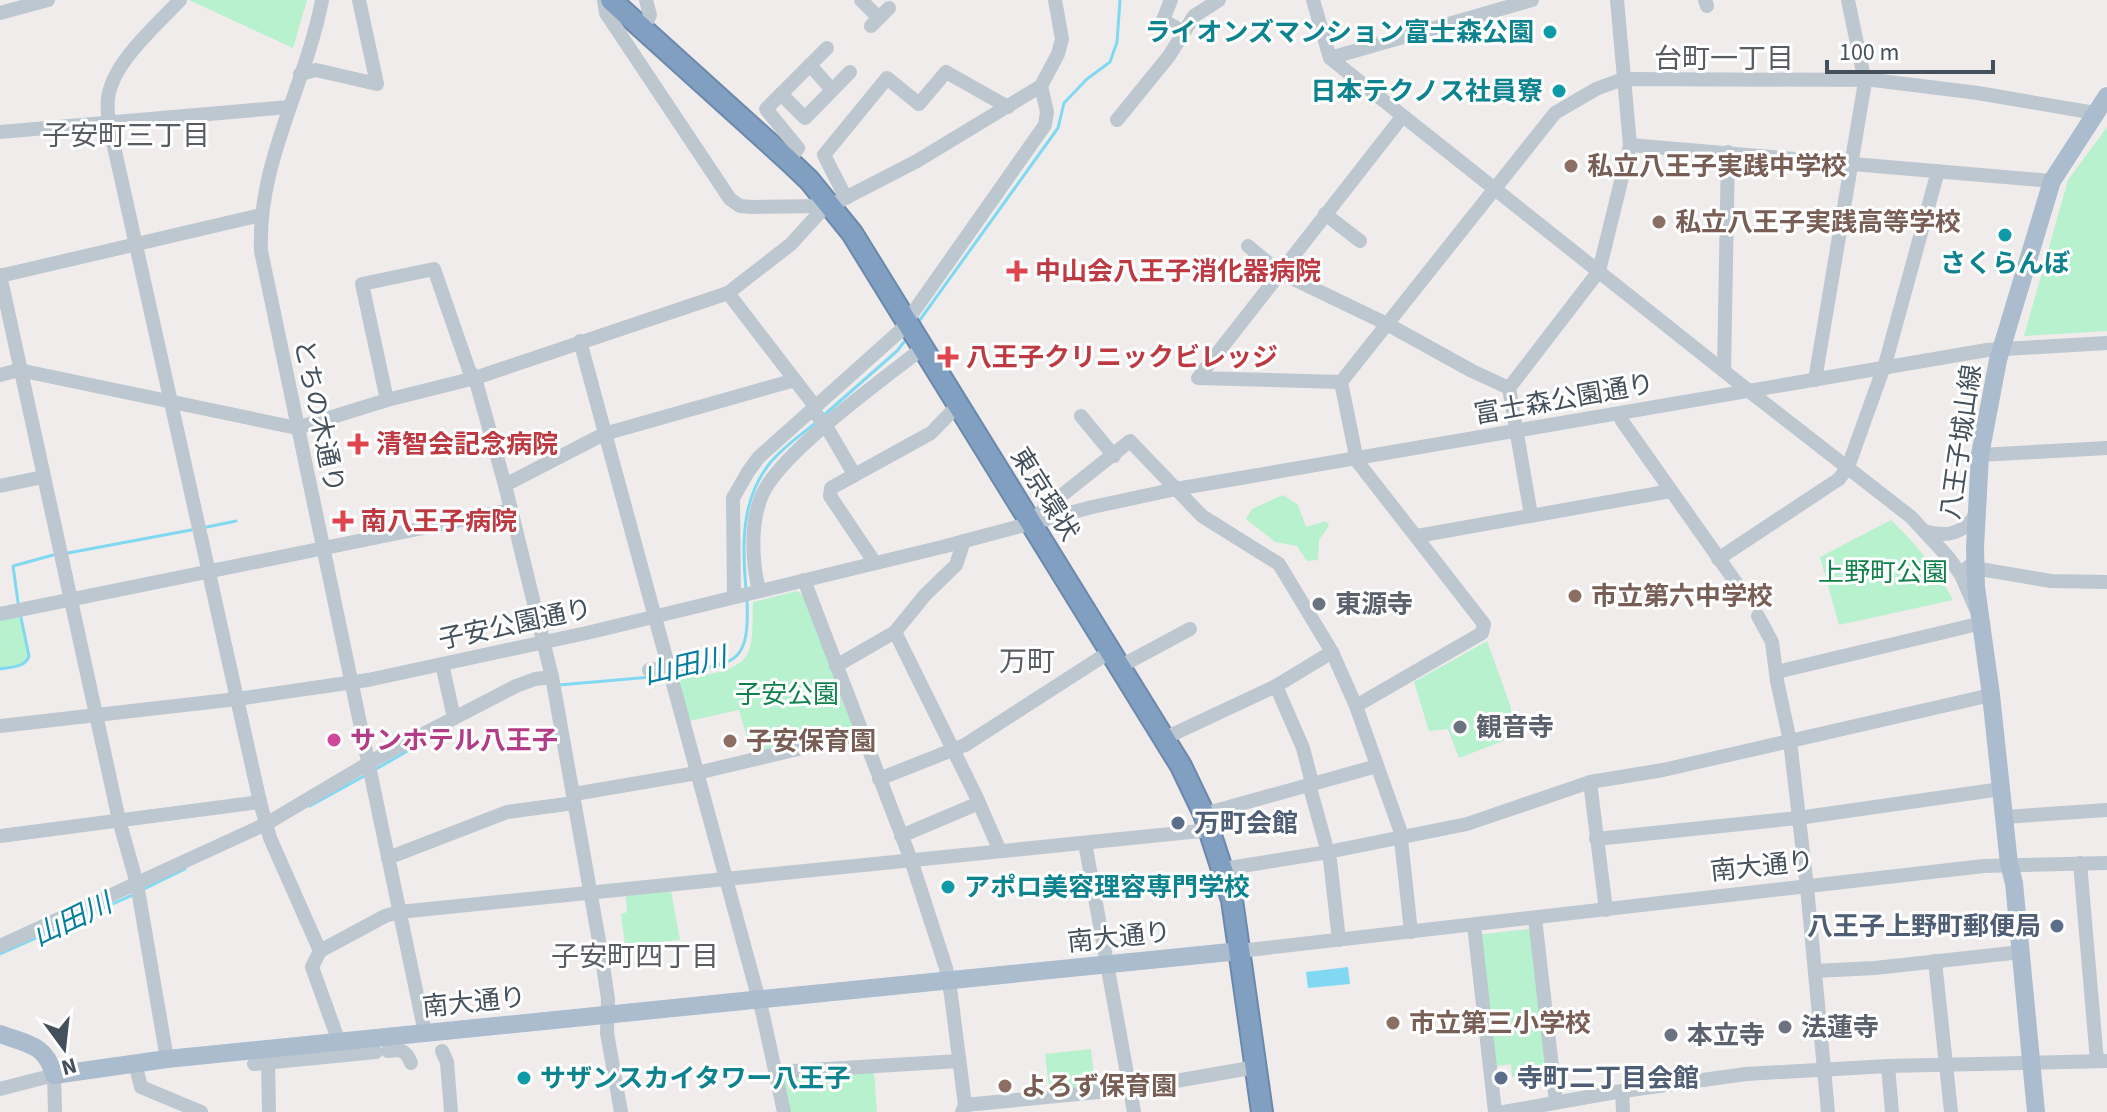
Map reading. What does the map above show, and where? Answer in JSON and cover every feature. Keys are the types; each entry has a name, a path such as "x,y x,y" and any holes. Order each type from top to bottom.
{"highway":[{"name":"東京環状","path":"611,0 789,161 839,202 852,233 1165,738 1207,822 1232,900 1262,1112"}],"main road":[{"name":"八王子城山線","path":"2036,1112 2005,884 2009,864 1975,570 1980,455 2001,349 2052,181 2107,96"},
{"name":"南大通り","path":"54,1075 167,1059 1240,951"},
{"path":"0,1034 44,1053 51,1061 54,1075"},
{"name":"八王子城山線","path":"2027,1062 2027,1112"}],"street":[{"path":"0,13 48,0"},
{"path":"180,0 115,75 108,99 109,124 260,802 267,828 320,951"},
{"name":"とちの木通り","path":"322,0 270,172 261,215 261,251 425,1033"},
{"path":"300,74 316,70 377,84 359,0"},
{"path":"604,0 606,13 730,199 740,206 752,207 839,202"},
{"path":"643,29 650,15 646,0"},
{"path":"861,0 880,17"},
{"path":"0,375 19,370 297,428 387,400 475,378 728,293 791,244 822,210 917,161 1041,86 1058,54 1062,39 1055,0"},
{"path":"1171,0 1163,20 1183,32"},
{"path":"1117,120 1169,56 1194,16 1219,0"},
{"path":"1313,0 1330,58 1928,532 1965,583 1982,623 1777,672"},
{"path":"1330,58 1532,0"},
{"path":"1531,515 1509,388 1599,271 1630,145 1617,0"},
{"path":"1815,380 1865,82 1848,0"},
{"path":"789,161 798,148 766,109 827,48"},
{"path":"810,65 832,90"},
{"path":"781,94 805,118 850,72"},
{"path":"839,202 824,155 887,78 919,104 946,72 1008,107"},
{"path":"1356,706 1482,633 1484,624 1356,459 1341,382 1555,113 1596,89 1623,79 1873,80 1978,93 2095,113"},
{"path":"746,594 733,498 759,457 818,415 915,333 1045,125 1047,112 1041,86"},
{"path":"0,132 289,107"},
{"path":"1341,382 1198,378 1402,117"},
{"path":"1630,145 2052,181"},
{"path":"1724,371 1728,152"},
{"path":"1718,559 1839,479 1848,467 1883,369 1938,171"},
{"path":"1325,214 1360,241"},
{"path":"167,1059 138,889 119,820 0,275 261,215"},
{"path":"1248,246 1279,272 1509,388"},
{"path":"387,400 362,284 434,269 469,370 475,378 505,485 553,683 608,999 607,1033 621,1112"},
{"path":"728,293 795,380 854,474"},
{"path":"746,594 756,576 755,514 777,470 818,415 867,362 915,333"},
{"path":"580,341 759,1000 784,1112"},
{"name":"富士森公園通り","path":"1032,523 1176,489 1749,391 2001,349 2107,343"},
{"path":"505,485 604,434 795,380"},
{"path":"875,563 830,496 831,488 931,433 959,404"},
{"path":"1620,414 1737,584"},
{"path":"1081,416 1114,456"},
{"path":"1032,523 1042,511 1130,441 1202,516 1279,564 1332,652 1356,706 1402,838 1411,932"},
{"path":"1980,455 2107,448"},
{"path":"0,486 43,477"},
{"path":"1417,536 1671,491"},
{"path":"0,614 511,510"},
{"path":"1928,532 1940,535 1958,533 1971,523 1976,514"},
{"name":"子安公園通り","path":"0,726 351,683 544,643 1032,523"},
{"path":"836,666 895,632 925,595 956,565 964,541"},
{"path":"1949,558 1975,570 2051,581 2107,582"},
{"path":"804,580 911,860 949,980 963,1109 1130,1089 1256,1067"},
{"path":"1758,616 1772,642 1790,741 1828,1112"},
{"path":"879,779 965,745 1116,658 1190,629"},
{"path":"895,632 1000,851"},
{"path":"1165,738 1276,686 1332,652"},
{"path":"442,664 454,718"},
{"path":"649,670 671,673"},
{"path":"0,946 138,889 267,828 454,718 516,686 535,679 553,683"},
{"path":"1276,686 1303,748 1328,852 1339,940"},
{"path":"1223,869 1467,824 1590,782 1663,770 1991,695"},
{"path":"388,858 507,812 697,773 861,734"},
{"path":"339,1042 312,967 320,951 385,916 399,912 1085,843 1207,822 1311,784 1377,766"},
{"path":"1590,782 1606,910"},
{"path":"1596,839 1798,818 2001,789"},
{"path":"0,836 260,802"},
{"path":"901,836 979,803"},
{"path":"2004,817 2107,810"},
{"path":"1085,843 1134,1112"},
{"path":"1504,1112 1622,1091 1746,1074 1888,1066 2102,1061 2080,863"},
{"name":"南大通り","path":"1240,951 2009,864 2107,863"},
{"path":"1535,918 1556,1102"},
{"path":"1474,925 1495,1112"},
{"path":"1815,971 2016,952"},
{"path":"1935,961 1951,1112"},
{"path":"442,1051 447,1062 451,1112"},
{"path":"269,1112 261,1063 398,1053"},
{"path":"777,1072 959,1061"},
{"path":"135,1063 141,1087 201,1112"},
{"path":"1888,1066 1892,1112"},
{"path":"0,1089 54,1075 55,1112"},
{"path":"1622,1091 1623,1112"}],"green space":[{"path":"189,0 307,0 293,48"},
{"path":"2107,127 2107,331 2024,336 2068,180"},
{"path":"1283,495 1298,505 1306,527 1326,521 1329,526 1319,540 1318,560 1307,561 1297,546 1275,542 1246,519 1252,509"},
{"name":"上野町公園","path":"1891,520 1925,557 1953,600 1839,625 1820,557"},
{"name":"子安公園","path":"797,591 804,596 855,731 752,755 739,710 689,721 678,679 717,672 743,660 750,648 753,602"},
{"path":"20,610 29,656 21,665 0,669 0,614"},
{"path":"1487,641 1510,705 1516,736 1459,758 1448,729 1429,731 1414,682"},
{"path":"671,891 680,940 625,945 621,914 627,912 626,896"},
{"path":"1536,928 1553,1071 1512,1077 1511,1064 1490,1067 1475,935"},
{"path":"1091,1049 1096,1092 1050,1097 1045,1054"},
{"path":"874,1072 877,1112 791,1112 783,1076"}],"water":[{"path":"1348,967 1350,984 1308,988 1306,972"}],"waterway":[{"name":"山田川","path":"917,324 1058,128 1064,103 1087,79 1110,62 1117,42 1120,0"},
{"name":"山田川","path":"823,416 897,351 908,337"},
{"name":"山田川","path":"746,589 744,539 753,492 775,457 818,421"},
{"path":"207,527 236,521"},
{"path":"68,553 191,530"},
{"path":"18,602 13,566 53,555"},
{"name":"山田川","path":"674,673 723,663 741,651 747,623 747,601"},
{"path":"0,669 21,665 29,656 20,613"},
{"name":"山田川","path":"559,685 651,677"},
{"name":"山田川","path":"376,769 425,741"},
{"name":"山田川","path":"310,806 366,775"},
{"name":"山田川","path":"142,890 185,869"},
{"name":"山田川","path":"0,954 135,894"}],"place":[{"name":"ライオンズマンション富士森公園","path":"1550,32"},
{"name":"日本テクノス社員寮","path":"1559,91"},
{"name":"私立八王子実践中学校","path":"1571,166"},
{"name":"私立八王子実践高等学校","path":"1659,222"},
{"name":"さくらんぼ","path":"2005,235"},
{"name":"中山会八王子消化器病院","path":"1017,271"},
{"name":"八王子クリニックビレッジ","path":"948,357"},
{"name":"清智会記念病院","path":"358,444"},
{"name":"南八王子病院","path":"343,521"},
{"name":"市立第六中学校","path":"1575,596"},
{"name":"東源寺","path":"1319,604"},
{"name":"観音寺","path":"1460,727"},
{"name":"サンホテル八王子","path":"334,740"},
{"name":"子安保育園","path":"730,741"},
{"name":"万町会館","path":"1178,823"},
{"name":"アポロ美容理容専門学校","path":"948,887"},
{"name":"八王子上野町郵便局","path":"2057,926"},
{"name":"市立第三小学校","path":"1393,1023"},
{"name":"法蓮寺","path":"1785,1027"},
{"name":"本立寺","path":"1671,1035"},
{"name":"サザンスカイタワー八王子","path":"524,1078"},
{"name":"寺町二丁目会館","path":"1501,1078"},
{"name":"よろず保育園","path":"1005,1086"}],"district":[{"name":"台町一丁目","path":"1724,59"},
{"name":"子安町三丁目","path":"126,136"},
{"name":"万町","path":"1027,662"},
{"name":"子安町四丁目","path":"635,957"}]}
